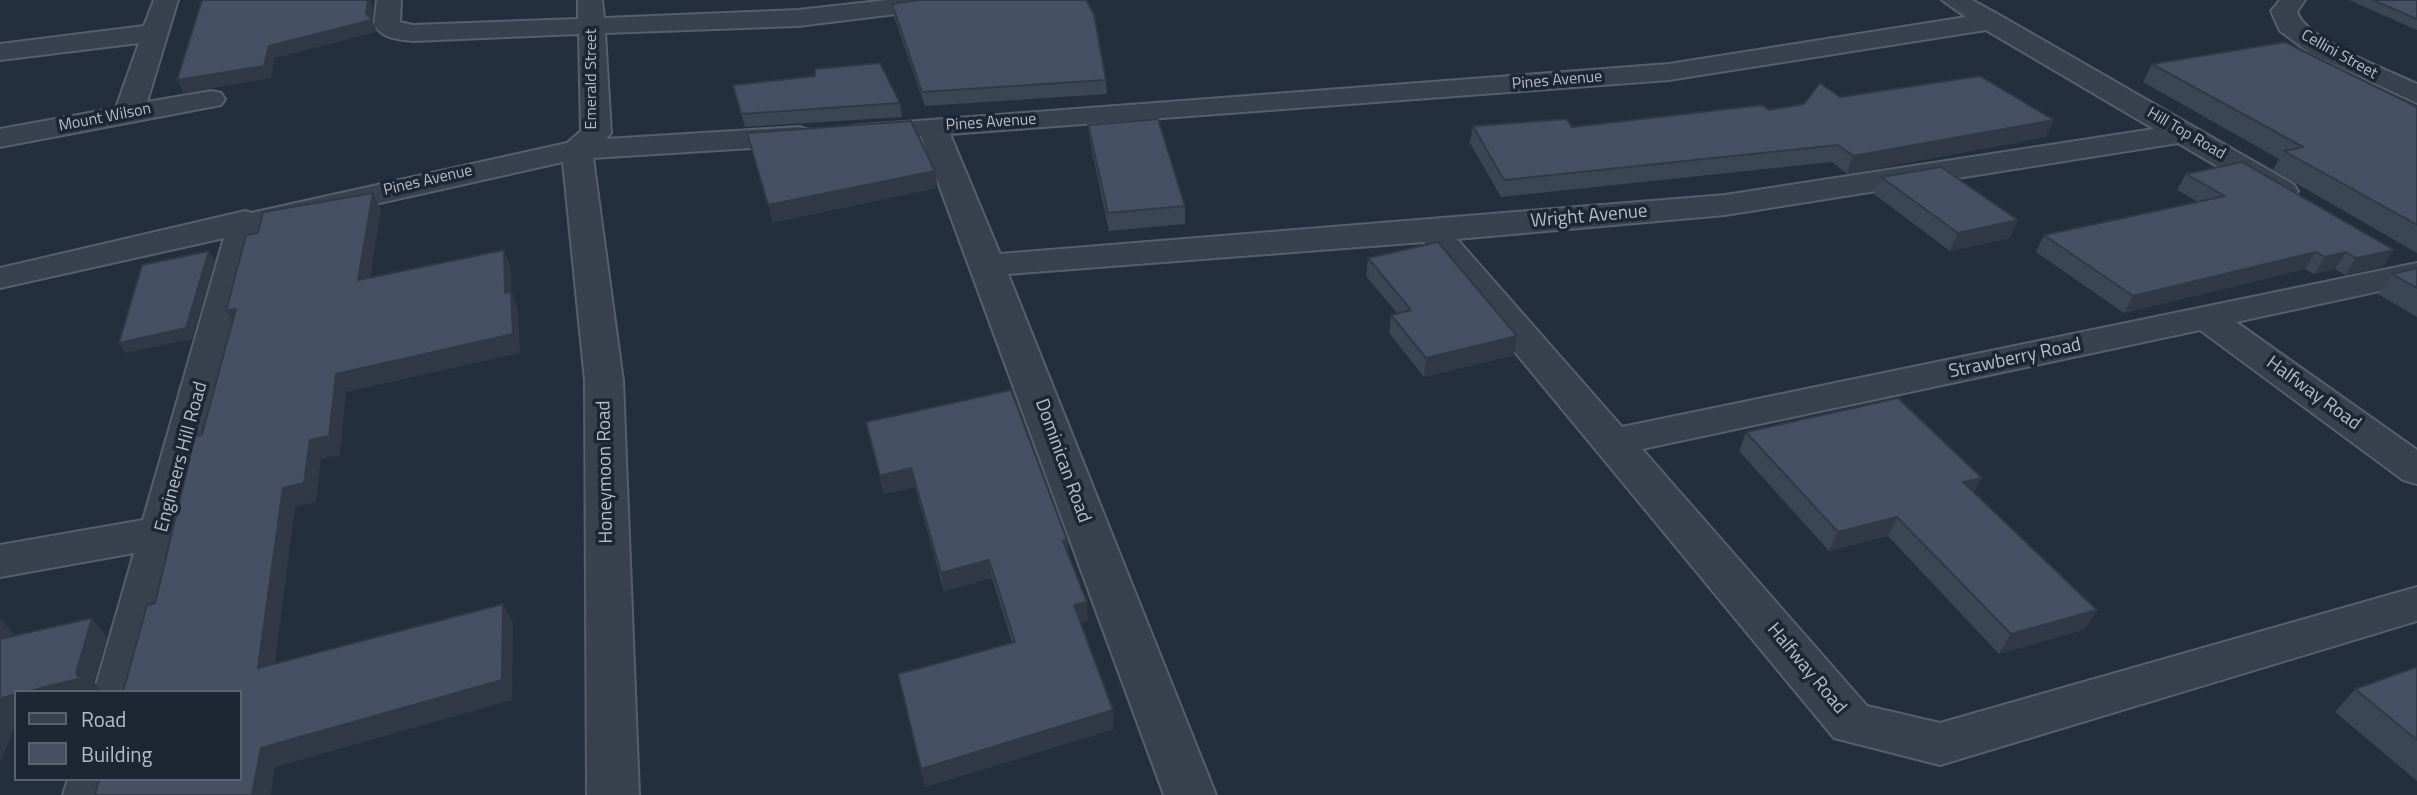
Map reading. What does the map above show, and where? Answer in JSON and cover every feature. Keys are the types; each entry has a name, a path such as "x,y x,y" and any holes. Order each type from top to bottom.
{"street":[{"path":"129,113 166,0"},
{"path":"389,0 387,25 395,31 592,28 798,18 953,0"},
{"name":"Emerald Street","path":"576,150 596,133 590,0"},
{"name":"Hill Top Road","path":"1954,0 2301,202"},
{"name":"Cellini Street","path":"2293,0 2284,11 2288,26 2319,47 2417,95"},
{"name":"Pines Avenue","path":"0,278 245,221 576,150 932,127 1669,72 1992,22"},
{"path":"0,52 155,33"},
{"name":"Mount Wilson","path":"0,138 211,99"},
{"name":"Dominican Road","path":"932,127 989,265 1154,709 1190,795"},
{"name":"Wright Avenue","path":"989,265 1433,231 1726,205 2184,133"},
{"name":"Honeymoon Road","path":"576,150 604,381 614,795"},
{"name":"Engineers Hill Road","path":"119,690 245,221"},
{"name":"Halfway Road","path":"1433,231 1852,723 1940,744 2417,604"},
{"path":"2382,250 2417,272"},
{"name":"Strawberry Road","path":"1612,442 2208,319 2417,272"},
{"name":"Halfway Road","path":"2208,319 2417,470"},
{"path":"0,561 162,532"}],"building":[{"path":"202,0 368,0 366,13 372,20 269,46 264,66 177,80"},
{"path":"918,0 1086,0 1094,14 1106,80 922,92 892,4"},
{"path":"2373,0 2417,0 2417,19"},
{"path":"2285,42 2417,107 2417,225 2284,151 2303,147 2152,64"},
{"path":"880,63 900,103 741,114 733,85 815,76 815,69"},
{"path":"1980,76 2054,120 1853,156 1838,145 1504,180 1473,126 1566,119 1572,127 1762,105 1769,110 1804,104 1820,83 1840,97"},
{"path":"1158,119 1185,206 1108,213 1088,125"},
{"path":"911,121 935,171 768,205 747,133"},
{"path":"2242,162 2394,250 2356,258 2346,252 2325,257 2316,252 2133,296 2044,235 2225,196 2186,174"},
{"path":"1941,167 2018,220 1958,233 1881,177"},
{"path":"373,193 358,280 504,250 505,293 511,292 513,334 336,374 329,436 310,440 304,483 283,488 258,668 503,604 502,680 261,748 252,795 95,795 98,781 242,781 242,690 124,690 147,605 155,603 195,436 202,434 236,309 226,311 246,235 258,233 263,212"},
{"path":"1438,242 1517,336 1426,358 1391,315 1411,310 1368,258"},
{"path":"209,251 186,328 119,343 142,265"},
{"path":"2417,268 2417,288 2392,274"},
{"path":"1011,390 1087,602 1074,605 1113,710 921,769 898,674 1015,642 989,560 941,573 911,468 880,476 866,422"},
{"path":"1898,398 1982,478 1963,482 2097,610 2011,634 1897,517 1838,532 1746,432"},
{"path":"92,618 76,673 78,676 89,676 34,690 14,690 14,695 0,701 0,639"},
{"path":"2417,667 2417,740 2355,689"}]}
